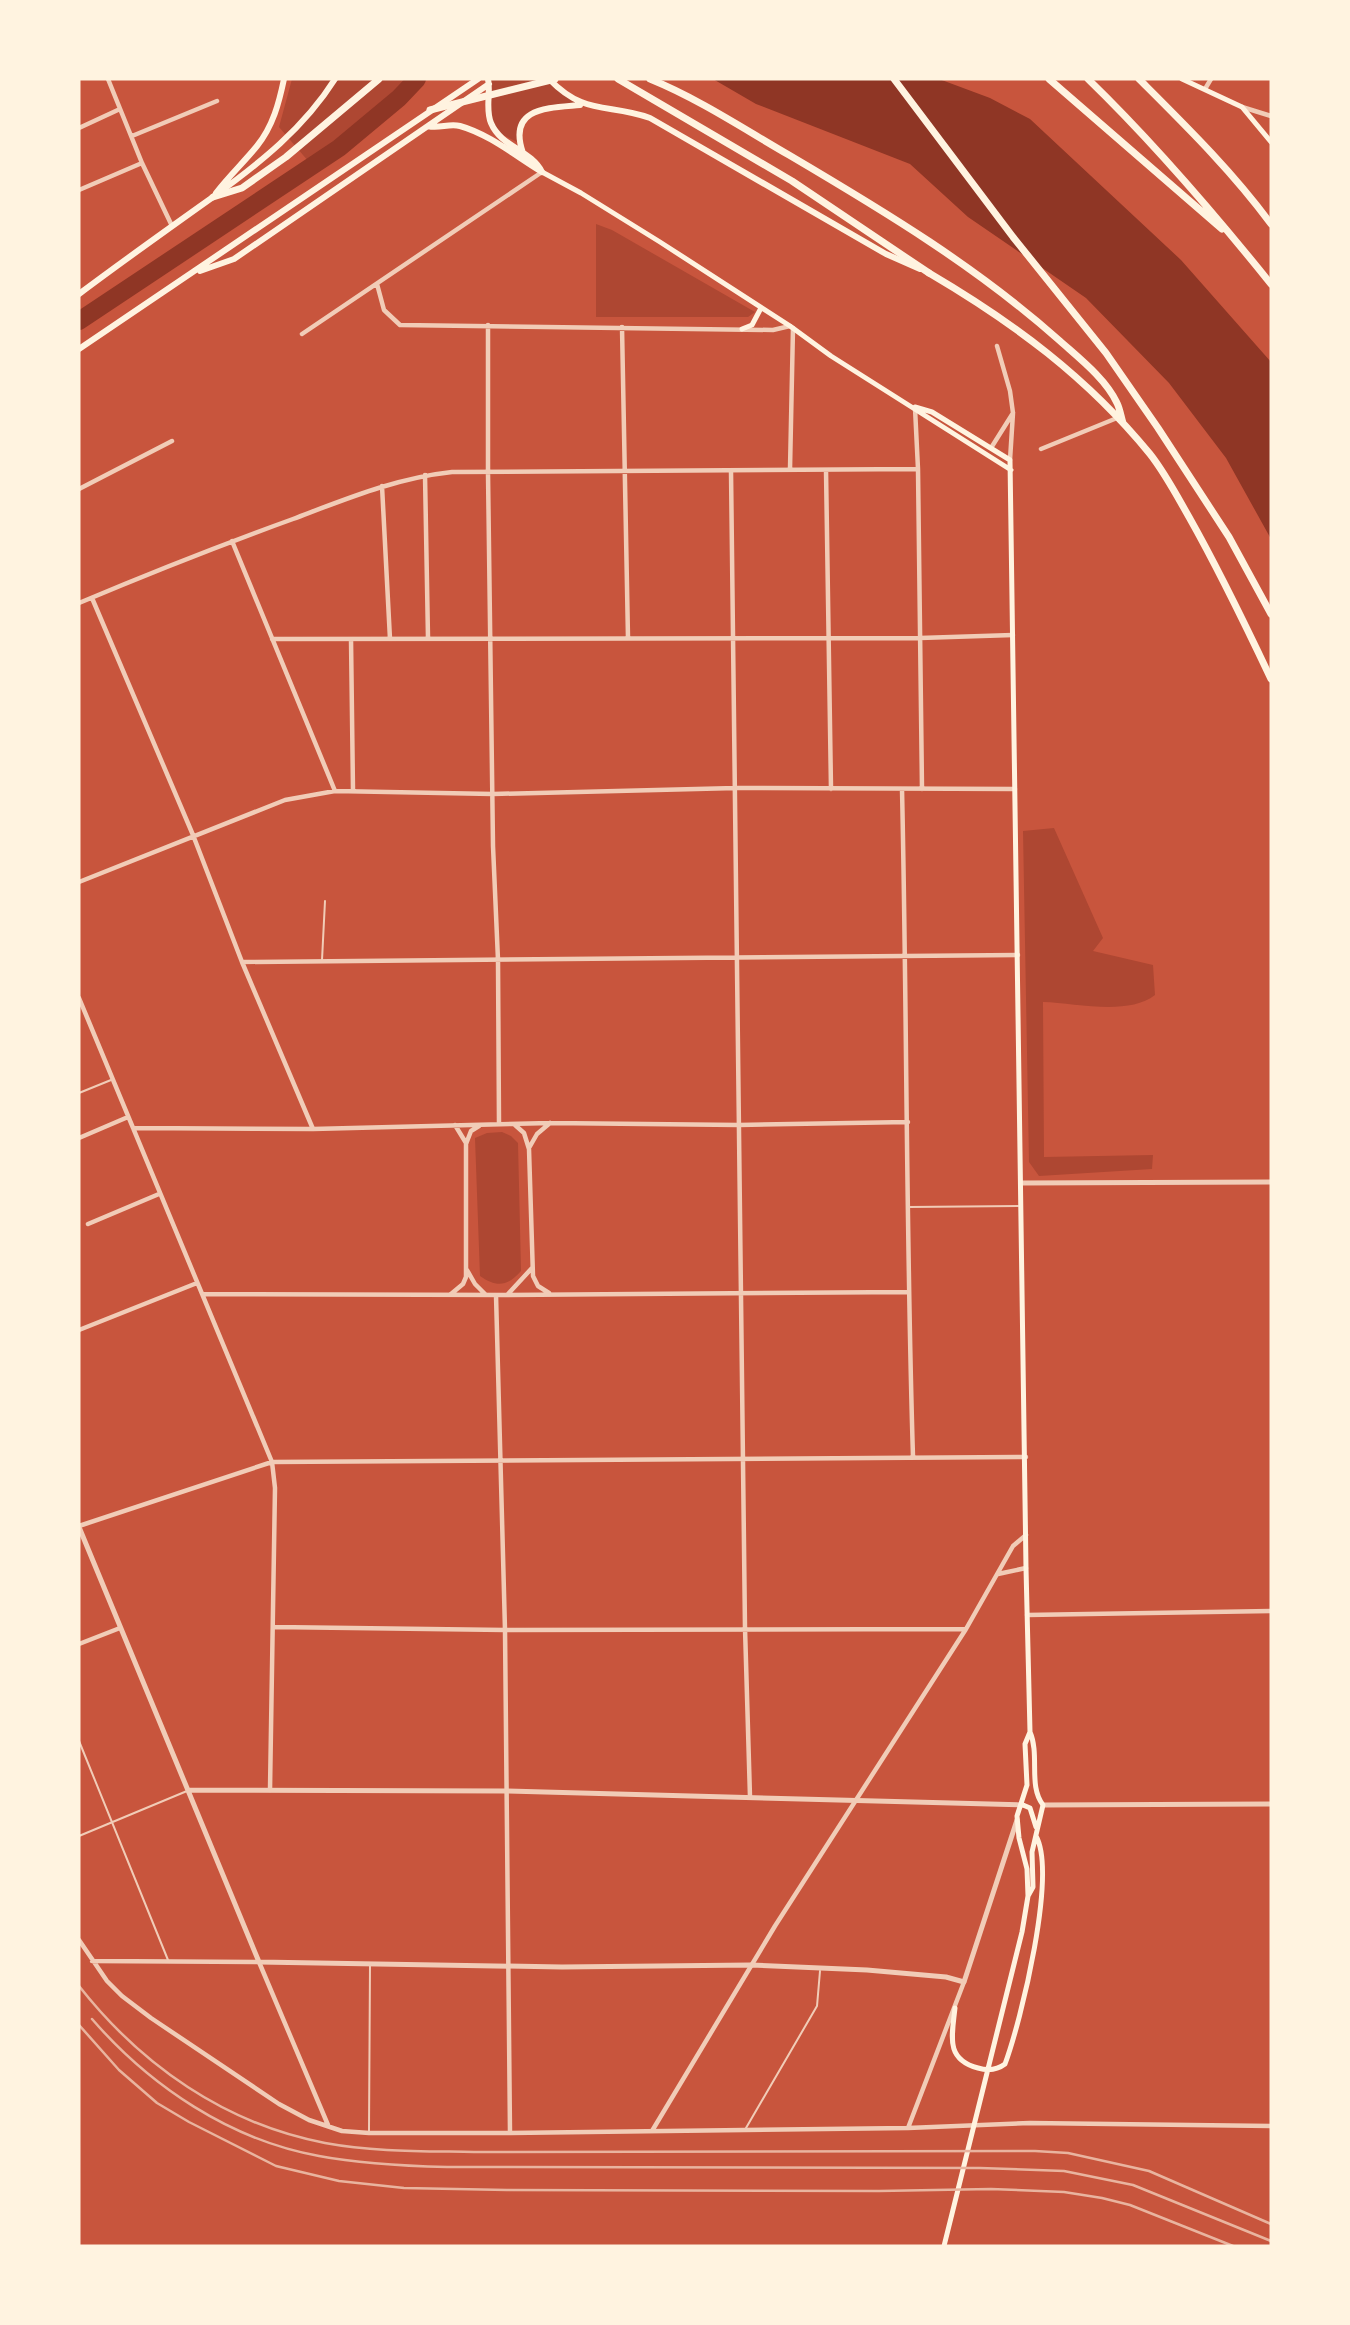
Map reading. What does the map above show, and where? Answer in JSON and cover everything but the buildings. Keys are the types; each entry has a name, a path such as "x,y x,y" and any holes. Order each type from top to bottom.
{"highway":[{"path":"213,197 242,188 286,157 379,79"},
{"path":"430,110 555,79"},
{"path":"618,79 792,181 929,273 984,305 1035,341 1087,385 1152,456 1179,499 1228,589 1271,679"},
{"path":"650,79 701,104 937,245 1039,322 1080,359 1117,403 1120,420"},
{"path":"894,79 1013,237 1106,353 1229,537 1271,614"},
{"path":"1049,79 1240,246"},
{"path":"1088,79 1153,144 1271,284"},
{"path":"1139,79 1191,131 1271,223"}],"main road":[{"path":"213,197 258,145 268,129 278,108 284,79"},
{"path":"79,294 251,170 285,140 335,79"},
{"path":"79,349 478,79"},
{"path":"548,79 570,98 582,104"},
{"path":"1182,79 1242,107 1271,142"},
{"path":"195,272 234,259 489,81"},
{"path":"489,81 490,121 503,141 538,164 542,172"},
{"path":"523,154 519,135 522,124 534,110 582,104 636,113 650,118 886,254 929,273"},
{"path":"428,126 436,128 449,124 464,127 621,217 791,327 831,356 1011,470"},
{"path":"742,329 752,325 761,308"},
{"path":"915,408 932,412 1010,460 1011,470 1027,1615 1030,1732 1035,1744 1037,1797 1043,1805 1032,1852 1033,1887 1028,1896"},
{"path":"944,2246 1022,1932 1028,1896 1027,1869 1017,1818 1027,1786 1025,1744 1030,1732"},
{"path":"955,2008 952,2045 961,2061 984,2070 998,2069 1005,2064 1035,1946 1040,1911 1043,1858 1041,1845 1030,1808 1023,1805"}],"street":[{"path":"119,79 109,81 142,163 172,226"},
{"path":"1205,89 1211,79"},
{"path":"132,136 217,101"},
{"path":"1242,107 1271,116"},
{"path":"79,128 120,109"},
{"path":"79,190 142,163"},
{"path":"302,334 542,172"},
{"path":"377,284 384,310 400,325 773,330 791,327 790,469"},
{"path":"488,325 499,1124"},
{"path":"622,327 628,638"},
{"path":"997,346 1010,391 1013,413 1010,460"},
{"path":"915,408 922,789"},
{"path":"990,448 1013,413"},
{"path":"1041,450 1120,420"},
{"path":"79,489 172,441"},
{"path":"79,603 232,541 382,486 425,475 452,472 918,469"},
{"path":"826,470 831,789"},
{"path":"731,471 745,1628 750,1797"},
{"path":"425,475 428,639"},
{"path":"382,486 390,639"},
{"path":"232,541 335,791"},
{"path":"92,598 193,835 242,962 313,1129"},
{"path":"272,639 920,638 1013,635"},
{"path":"352,639 353,791"},
{"path":"79,882 285,800 335,791 493,793 736,788 1015,789"},
{"path":"902,789 908,1292 913,1457"},
{"path":"242,962 1018,955"},
{"path":"79,998 272,1462 275,1489 270,1790"},
{"path":"79,1138 128,1117"},
{"path":"133,1128 313,1129 499,1124 739,1125 908,1122"},
{"path":"513,1124 524,1133 529,1149 532,1268 538,1286 550,1294"},
{"path":"529,1149 537,1134 550,1124"},
{"path":"454,1125 466,1144"},
{"path":"451,1294 463,1284 467,1270 466,1144 471,1131 484,1125"},
{"path":"1022,1184 1271,1182"},
{"path":"88,1224 159,1194"},
{"path":"508,1295 532,1268"},
{"path":"467,1270 475,1284 487,1295"},
{"path":"79,1330 197,1283"},
{"path":"202,1294 908,1292"},
{"path":"496,1295 505,1630 510,2133"},
{"path":"329,2126 79,1527 272,1462 1026,1457"},
{"path":"651,2132 751,1965 967,1629 1013,1546 1026,1535"},
{"path":"998,1574 1026,1569"},
{"path":"1027,1615 1271,1611"},
{"path":"274,1627 505,1630 967,1629"},
{"path":"79,1644 120,1628"},
{"path":"188,1790 506,1791 1023,1805"},
{"path":"1043,1805 1271,1804"},
{"path":"908,2128 955,2008 1017,1818 1006,1805"},
{"path":"79,1940 91,1961 122,1996 151,2018 279,2104 309,2120 342,2131 651,2132 908,2128 1030,2123 1271,2126"},
{"path":"91,1961 509,1966 751,1965 933,1976 964,1982"}],"lane":[{"path":"322,961 325,901"},
{"path":"79,1093 112,1080"},
{"path":"909,1207 1022,1206"},
{"path":"79,1741 169,1961"},
{"path":"79,1836 188,1790"},
{"path":"369,2133 370,1964"},
{"path":"746,2129 817,2006 821,1968"}],"shaded area":[{"path":"292,79 411,79 364,123 309,162 279,127"},
{"path":"488,79 549,79 582,104 527,115 519,143 495,131 490,121"},
{"path":"713,79 939,79 990,98 1030,119 1181,260 1271,362 1271,539 1226,458 1169,383 1086,298 968,217 910,164 756,104"},
{"path":"596,224 612,230 755,312 748,317 596,317"},
{"path":"1054,828 1103,938 1093,951 1153,965 1155,995 1131,1005 1116,1007 1043,1002 1044,1157 1153,1155 1152,1169 1039,1176 1029,1162 1023,831"},
{"path":"502,1132 518,1143 521,1271 512,1280 497,1284 480,1276 475,1138 487,1133"}],"waterway":[{"path":"79,321 339,148 399,98 417,79"}],"railway":[{"path":"79,1986 103,2015 130,2041 188,2087 253,2122 325,2143 380,2150 474,2152 1068,2153 1149,2171 1271,2224"},
{"path":"92,2019 139,2066 194,2107 254,2137 319,2156 383,2164 447,2167 980,2168 1064,2171 1133,2185 1271,2241"},
{"path":"79,2025 119,2070 157,2103 276,2166 339,2181 404,2188 507,2190 991,2189 1064,2192 1130,2205 1233,2246"}]}
